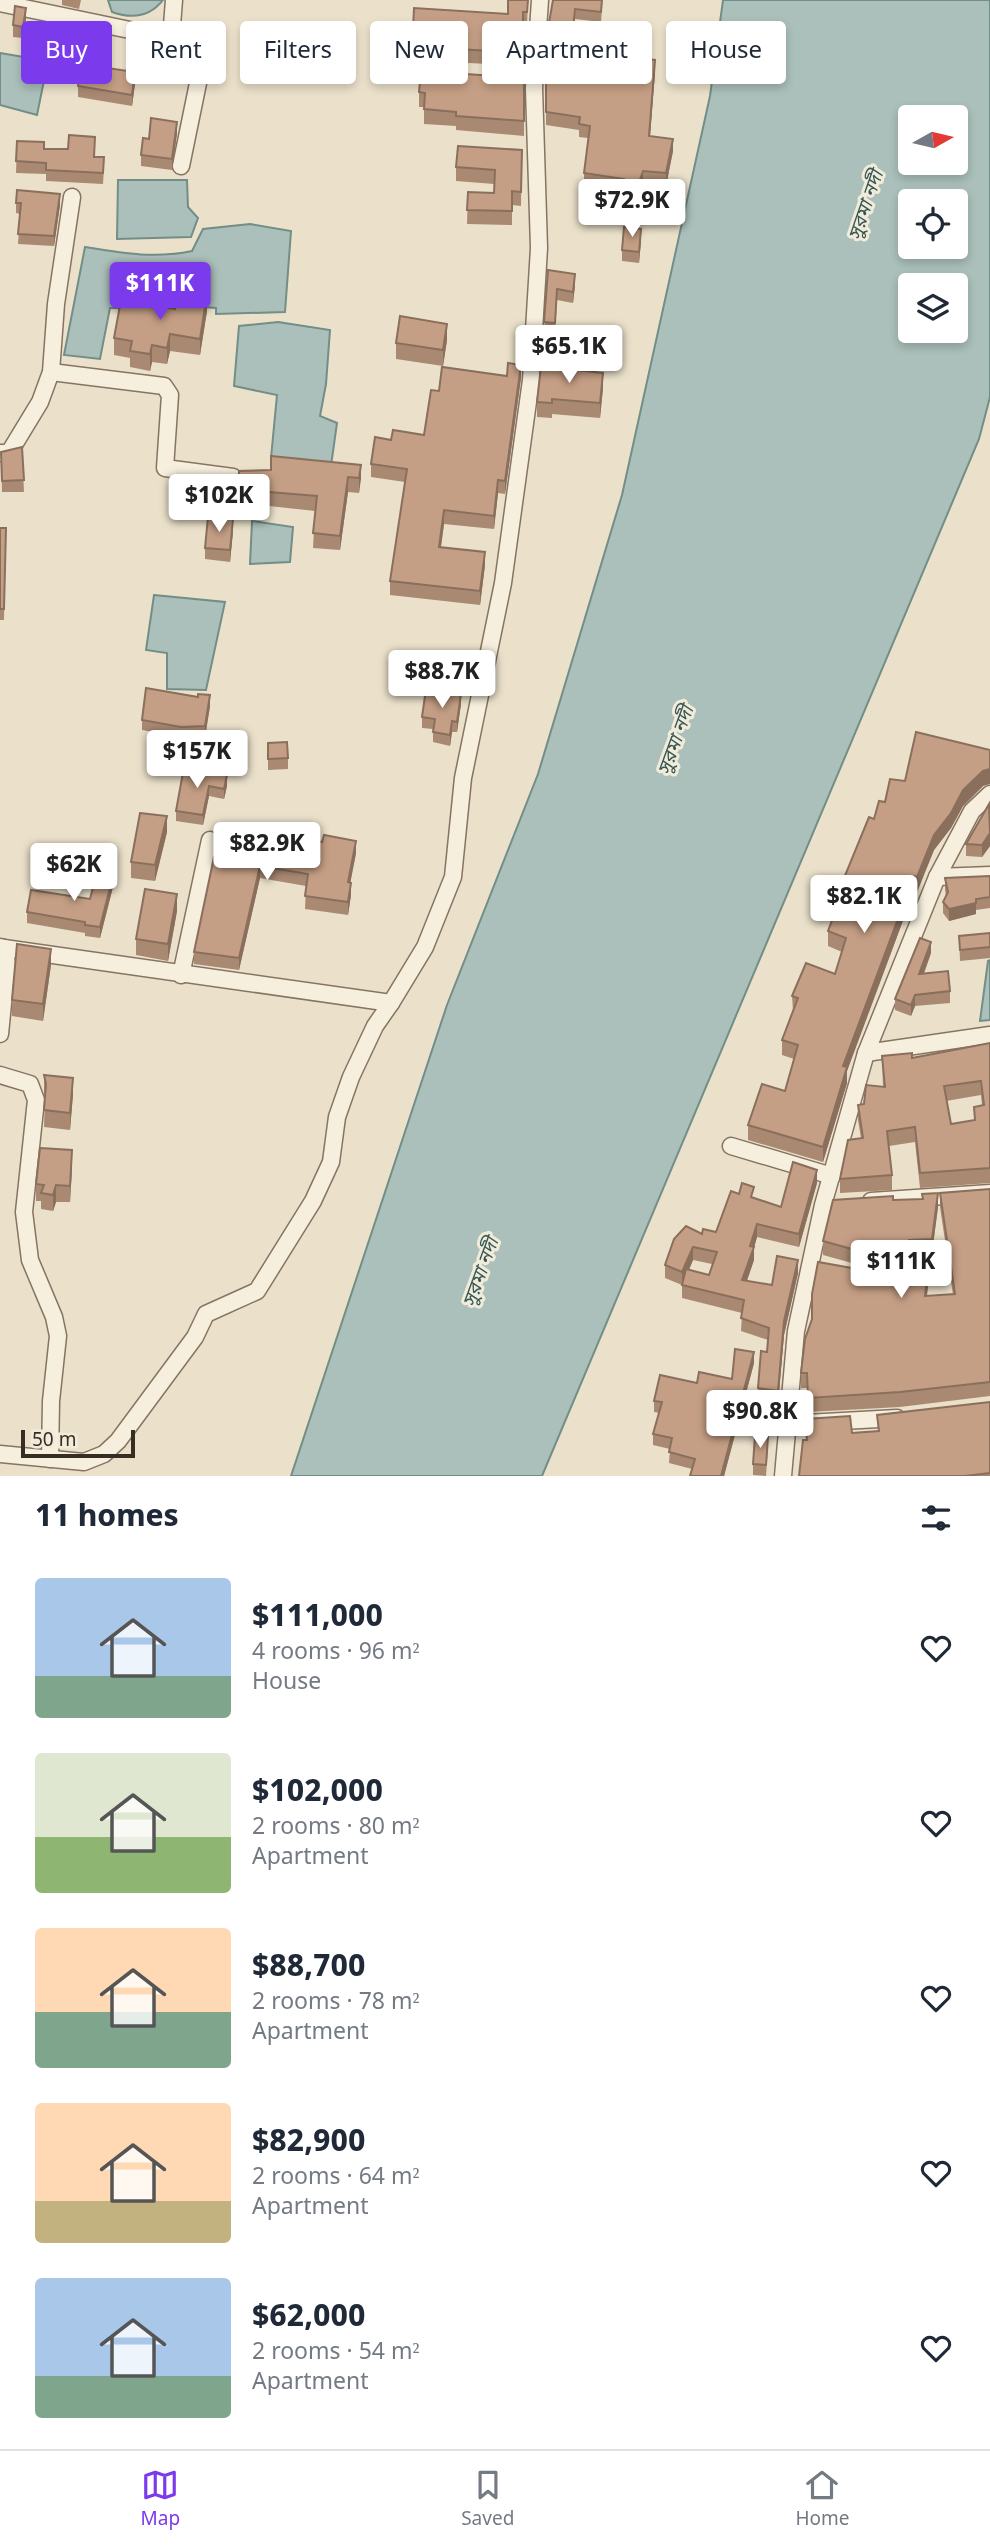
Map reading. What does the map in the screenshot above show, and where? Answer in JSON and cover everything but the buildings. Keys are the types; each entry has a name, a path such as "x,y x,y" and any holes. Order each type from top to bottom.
{"street":[{"path":"172,21 174,0"},
{"path":"0,1454 84,1462 104,1454 118,1441 195,1337 206,1314 226,1308 257,1292 313,1201 331,1162 337,1117 351,1076 375,1026 425,947 453,877 463,778 503,583 531,380 539,248 534,88 540,0"},
{"path":"0,3 126,29"},
{"path":"181,166 198,84"},
{"path":"0,453 9,453 40,402 51,372 56,304 72,197"},
{"path":"51,372 163,387 170,395 165,468 233,477"},
{"path":"783,1476 796,1331 837,1204 832,1176 866,1053 937,877 972,811 990,794"},
{"path":"181,975 210,839"},
{"path":"937,877 990,875"},
{"path":"0,1034 7,963 2,948 391,1003"},
{"path":"866,1053 990,1035"},
{"path":"0,1075 30,1084 36,1100 24,1212 30,1260 54,1317 58,1336 51,1401 50,1459"},
{"path":"731,1146 832,1176"},
{"path":"837,1204 990,1193"},
{"path":"788,1424 914,1416"}],"water":[{"path":"108,0 163,0 152,10 133,16 112,12"},
{"name":"সুরমা নদী","path":"723,0 990,0 990,397 979,439 542,1476 291,1476 447,1005 538,774 622,495 712,84 786,84 786,21 720,21"},
{"path":"0,53 21,56 21,84 43,84 37,115 0,105"},
{"path":"118,180 187,180 188,207 198,218 191,237 117,239"},
{"path":"250,224 291,231 285,312 216,314 216,308 177,305 171,315 131,308 110,308 100,359 64,355 85,247 165,255 192,251 203,229"},
{"path":"278,322 330,330 326,384 320,416 337,423 330,473 271,458 277,395 234,386 239,326"},
{"path":"252,521 293,527 290,562 250,564"},
{"path":"154,595 225,602 206,690 167,689 167,653 146,650"},
{"path":"990,960 990,1020 980,1021 988,961"}]}
